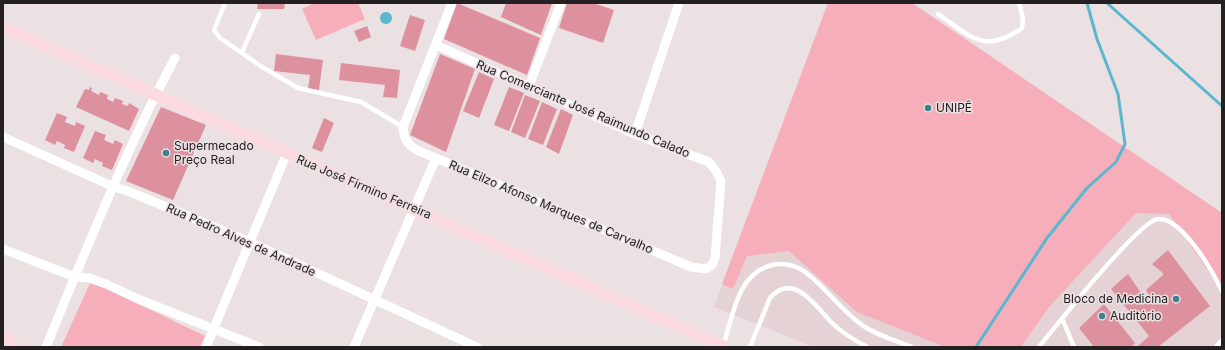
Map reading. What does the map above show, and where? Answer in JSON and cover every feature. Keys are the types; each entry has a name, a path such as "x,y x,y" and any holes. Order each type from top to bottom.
{"main road":[{"name":"Rua José Firmino Ferreira","path":"3,27 415,208 724,347"},
{"path":"3,335 14,347"}],"street":[{"path":"404,127 452,3"},
{"path":"529,86 561,3"},
{"path":"635,134 679,3"},
{"name":"Rua Comerciante José Raimundo Calado","path":"436,45 635,134 709,162 721,181 715,258 712,265 706,269 690,267"},
{"path":"46,347 155,95 175,58"},
{"name":"Rua Eilzo Afonso Marques de Carvalho","path":"404,127 404,136 412,147 690,267"},
{"name":"Rua Pedro Alves de Andrade","path":"3,138 114,187 128,191 250,242 477,347"},
{"path":"206,347 287,153"},
{"path":"354,347 436,158"},
{"path":"3,249 75,277 89,278 106,284 259,347"}],"lane":[{"path":"225,3 214,30 220,38 262,67 298,88 361,102 404,127"},
{"path":"938,14 969,35 989,43 1001,41 1022,28 1023,18 1019,3"},
{"path":"242,52 259,14"},
{"path":"1039,347 1062,318 1142,227 1157,219 1170,221 1181,228 1215,276 1222,291"},
{"path":"724,347 742,289 747,280 765,266 786,264 796,267 808,274 846,312 865,326 912,347"},
{"path":"750,347 770,298 775,292 784,288 792,289 807,295 848,337 867,347"},
{"path":"1062,318 1074,347"},
{"path":"1216,347 1222,340"}],"shaded area":[{"path":"315,3 358,3 365,19 316,40 302,9"},
{"name":"UNIPÊ","path":"828,3 912,3 1222,213 1222,347 814,347 714,307"},
{"name":"UNIPÊ","path":"828,3 912,3 1222,213 1222,291 1169,214 1136,213 1049,307 1021,347 945,347 857,312 789,251 747,256 733,289 722,284"},
{"path":"91,281 205,336 200,347 61,347"}],"water":[{"path":"386,12 390,14 392,18 390,22 386,24 382,22 380,18 382,14"}],"building":[{"path":"258,3 285,3 284,9 257,9"},
{"path":"457,3 540,38 527,75 444,39"},
{"path":"506,3 552,3 541,35 501,17"},
{"path":"567,3 593,3 614,10 603,43 559,28"},
{"path":"410,15 425,20 415,51 400,46"},
{"path":"367,26 371,37 359,42 354,31"},
{"path":"276,54 323,60 319,90 308,89 310,75 274,71"},
{"path":"440,54 475,69 446,152 410,135"},
{"path":"341,63 400,70 397,98 383,97 385,85 339,80"},
{"path":"479,72 494,79 479,118 463,111"},
{"path":"90,87 92,88 91,91 99,95 100,92 108,95 107,99 113,102 115,98 123,101 122,104 128,106 129,103 139,109 129,131 76,107 85,89 89,90"},
{"path":"509,87 524,93 509,131 494,125"},
{"path":"525,95 540,101 525,138 511,132"},
{"path":"542,102 557,109 543,145 528,139"},
{"name":"Supermecado Preço Real","path":"161,107 206,125 173,200 126,181"},
{"path":"561,109 573,115 559,154 546,147"},
{"path":"57,113 67,117 65,122 75,126 76,122 85,126 74,152 64,148 65,145 57,141 55,145 45,140"},
{"path":"324,118 334,123 322,152 312,148"},
{"path":"95,131 106,135 104,140 113,144 115,140 123,144 112,170 102,166 103,163 95,159 93,163 83,158"},
{"name":"Bloco de Medicina","path":"1168,250 1210,306 1158,347 1137,347 1149,336 1111,289 1128,274 1146,300 1151,298 1146,290 1164,274 1152,264"},
{"name":"Auditório","path":"1104,304 1135,343 1131,347 1094,347 1079,328"}],"waterway":[{"path":"976,347 1047,238 1087,188 1116,162 1125,144 1118,94 1097,39 1087,3"},
{"path":"1107,3 1222,106"}],"place":[{"name":"UNIPÊ","path":"928,108"},
{"name":"Supermecado Preço Real","path":"166,153"},
{"name":"Bloco de Medicina","path":"1176,299"},
{"name":"Auditório","path":"1102,316"}]}
